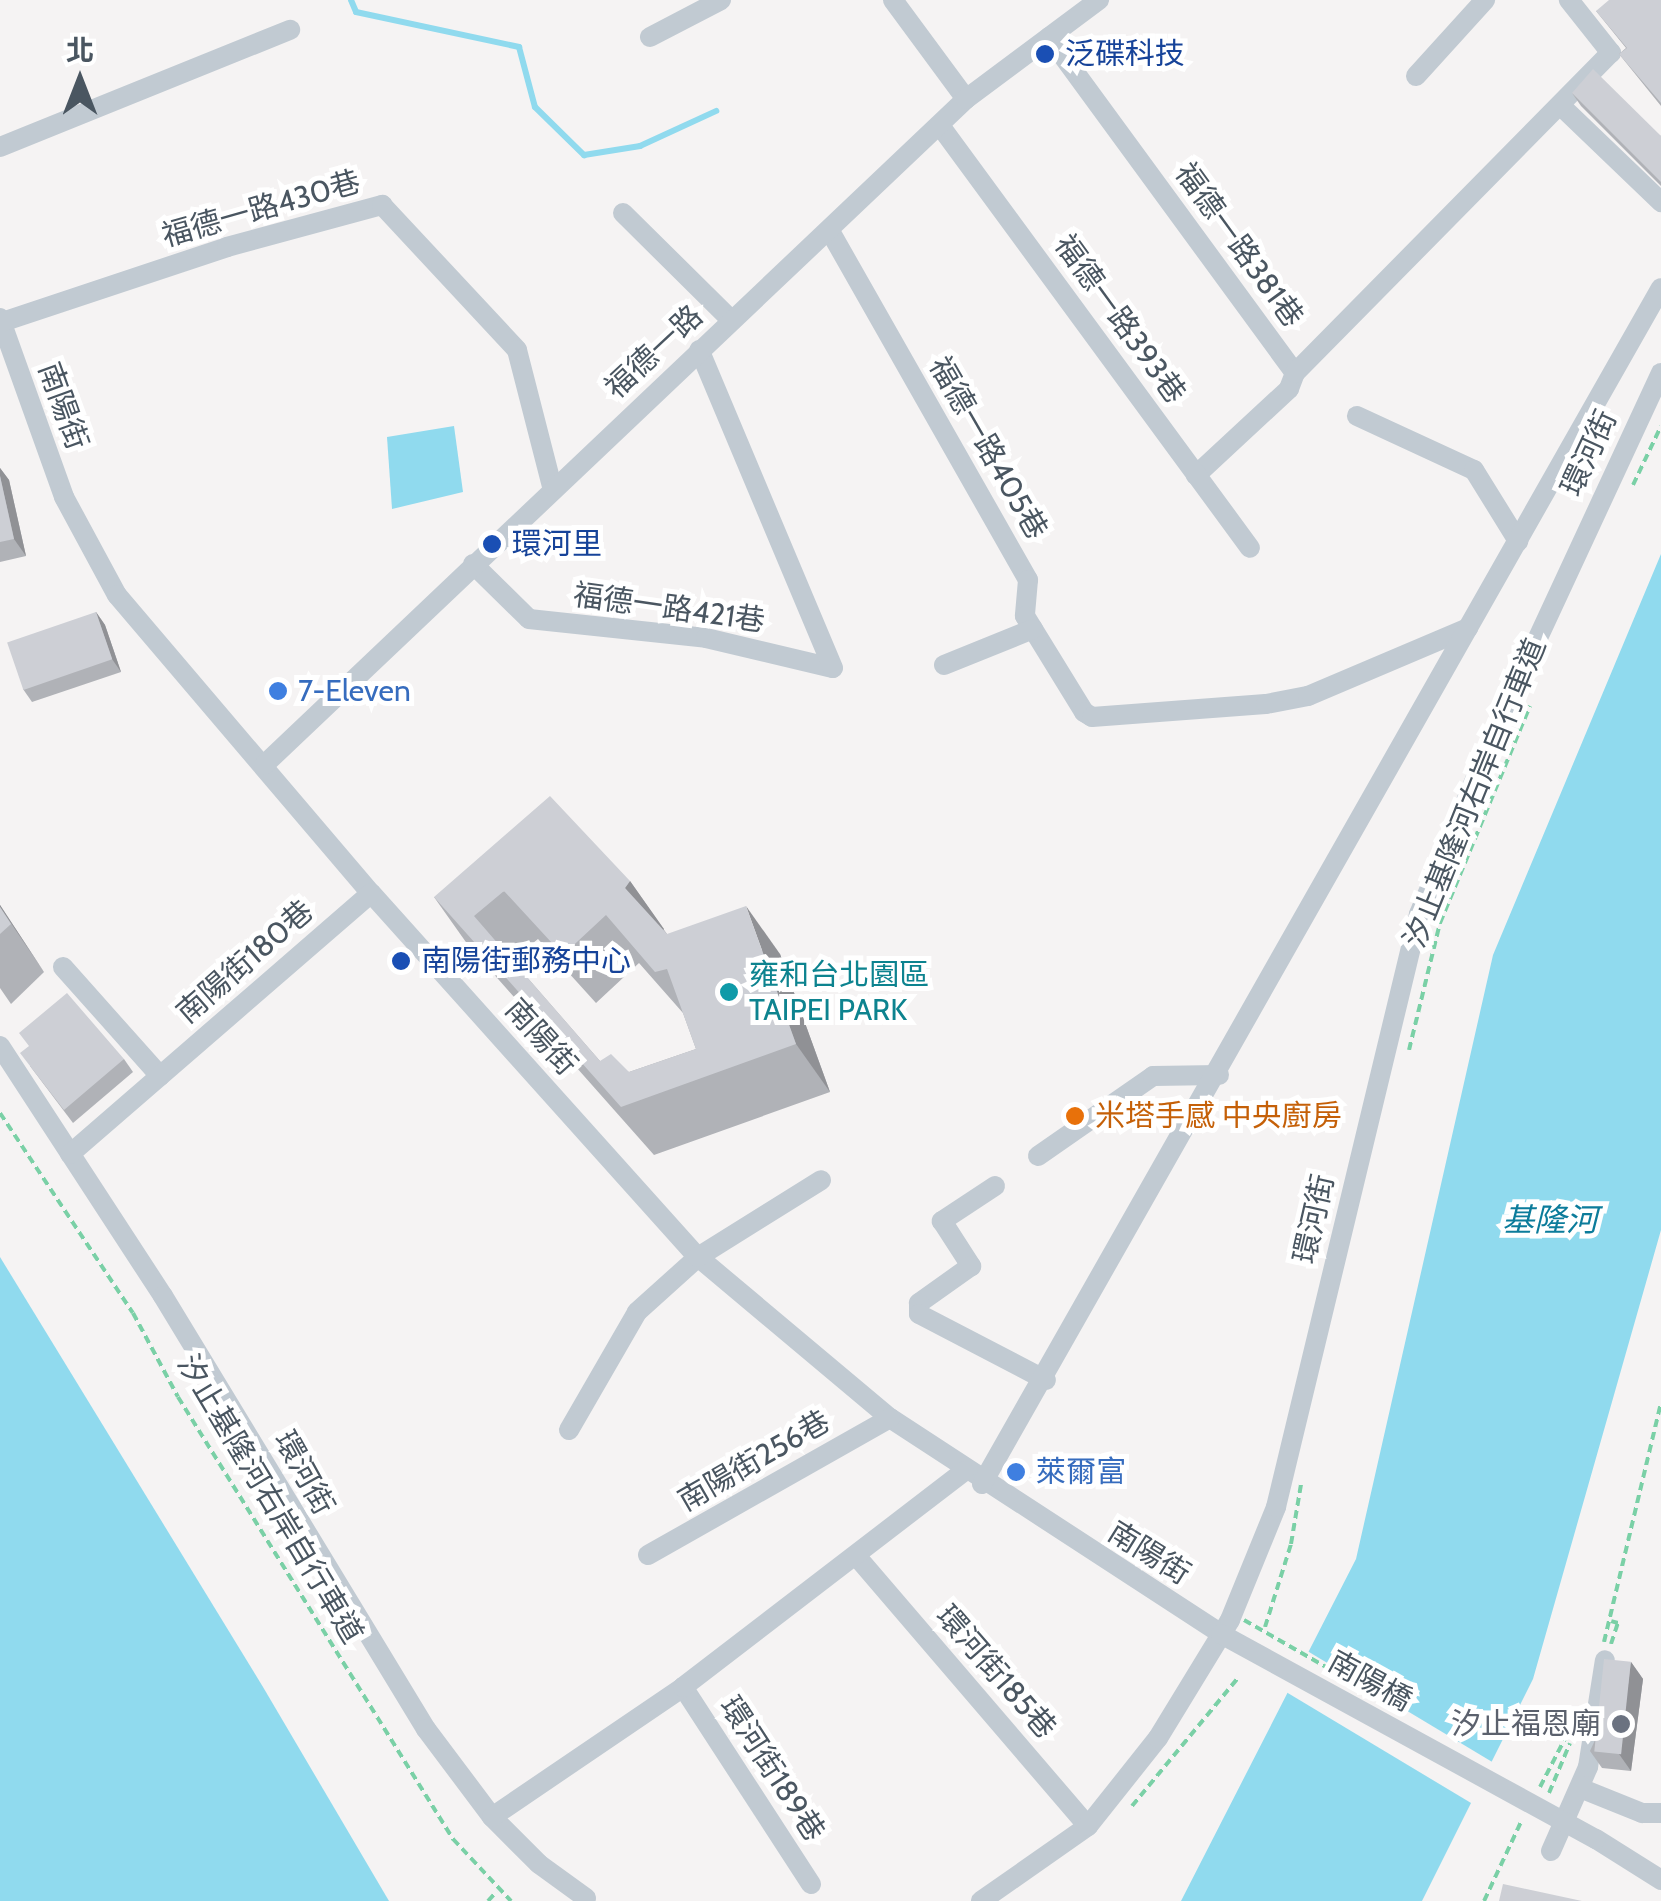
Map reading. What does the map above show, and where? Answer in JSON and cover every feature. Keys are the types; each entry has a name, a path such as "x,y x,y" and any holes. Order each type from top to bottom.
{"street":[{"path":"650,36 720,0"},
{"path":"892,0 966,99"},
{"name":"福德一路","path":"264,764 699,350 831,233 966,99 1099,0"},
{"path":"1416,76 1485,0"},
{"path":"1296,373 1612,52 1594,16 1568,0"},
{"path":"0,147 290,30"},
{"name":"福德一路381巷","path":"1049,37 1296,373 1289,389 1196,475"},
{"path":"1562,106 1661,202"},
{"name":"福德一路393巷","path":"941,126 1250,548"},
{"name":"福德一路430巷","path":"1,320 227,247 382,205 517,350 553,490"},
{"path":"622,213 732,321"},
{"name":"福德一路405巷","path":"831,233 1028,580 1025,616 1092,717 1308,696 1468,628"},
{"name":"環河街","path":"982,1484 1046,1380 1220,1075 1661,288"},
{"name":"南陽街","path":"1,320 90,553 117,595 370,892 698,1257 890,1418 982,1484 1220,1634"},
{"name":"福德一路421巷","path":"473,564 530,620 706,638 833,668 699,350"},
{"name":"環河街","path":"981,1901 1088,1826 1158,1738 1220,1634 1276,1507 1420,914 1498,724 1661,372"},
{"path":"1357,416 1474,470 1518,541"},
{"path":"944,665 1033,629"},
{"name":"南陽街180巷","path":"70,1154 370,892"},
{"path":"63,967 160,1076"},
{"name":"環河街","path":"0,1046 352,1612 492,1817 539,1864 586,1898"},
{"path":"1038,1156 1152,1076 1220,1075"},
{"path":"569,1430 637,1312 698,1257 822,1180"},
{"path":"995,1186 942,1221 971,1266 918,1303 918,1314 1046,1380"},
{"name":"南陽街256巷","path":"648,1555 890,1418"},
{"path":"492,1817 683,1687 858,1558 964,1471"},
{"name":"環河街185巷","path":"858,1558 1088,1826"},
{"name":"南陽橋","path":"1220,1634 1596,1838 1661,1880"},
{"path":"1552,1851 1580,1788 1602,1657"},
{"name":"環河街189巷","path":"683,1687 812,1884"},
{"path":"1580,1788 1642,1813 1661,1812"}],"path":[{"path":"1628,496 1661,426"},
{"name":"汐止基隆河右岸自行車道","path":"1408,1052 1440,924 1536,690"},
{"name":"汐止基隆河右岸自行車道","path":"0,1113 134,1313 178,1398 453,1839 510,1901"},
{"path":"1602,1657 1618,1623 1611,1620 1661,1404"},
{"path":"1265,1627 1291,1544 1305,1465"},
{"path":"1125,1813 1236,1679"},
{"path":"1549,1778 1580,1706"},
{"path":"1484,1901 1517,1838"},
{"path":"488,1901 497,1891"}],"water":[{"path":"454,426 463,492 392,509 387,437"},
{"name":"基隆河","path":"1661,554 1661,1230 1533,1679 1422,1901 1181,1901 1356,1559 1493,955"},
{"path":"0,1257 263,1687 389,1901 0,1901"}],"pier":[{"path":"1304,1649 1496,1764 1472,1804 1280,1688"}],"building":[{"path":"1609,0 1661,0 1661,103 1619,54 1627,48 1596,11"},
{"path":"1593,69 1661,136 1661,182 1572,93"},
{"path":"0,476 14,539 0,542"},
{"path":"96,612 112,659 23,690 7,643"},
{"path":"550,796 630,881 625,888 667,934 746,906 796,1044 621,1107 434,897","holes":["504,891 563,955 606,915 655,972 667,969 696,1049 629,1072 611,1054 600,1061 474,916"]},
{"path":"0,907 11,924 0,934"},
{"path":"67,993 124,1059 64,1110 20,1053 29,1046 19,1033"},
{"path":"1604,1659 1631,1662 1621,1754 1594,1751"},
{"path":"1503,1884 1582,1901 1499,1901"}],"waterway":[{"path":"351,0 356,12 519,47 535,107 584,155 640,146 716,111"}],"place":[{"name":"泛碟科技","path":"1045,54"},
{"name":"環河里","path":"492,544"},
{"name":"7-Eleven","path":"278,691"},
{"name":"南陽街郵務中心","path":"401,961"},
{"name":"雍和台北園區 TAIPEI PARK","path":"729,992"},
{"name":"米塔手感 中央廚房","path":"1075,1116"},
{"name":"萊爾富","path":"1016,1472"},
{"name":"汐止福恩廟","path":"1621,1724"}]}
